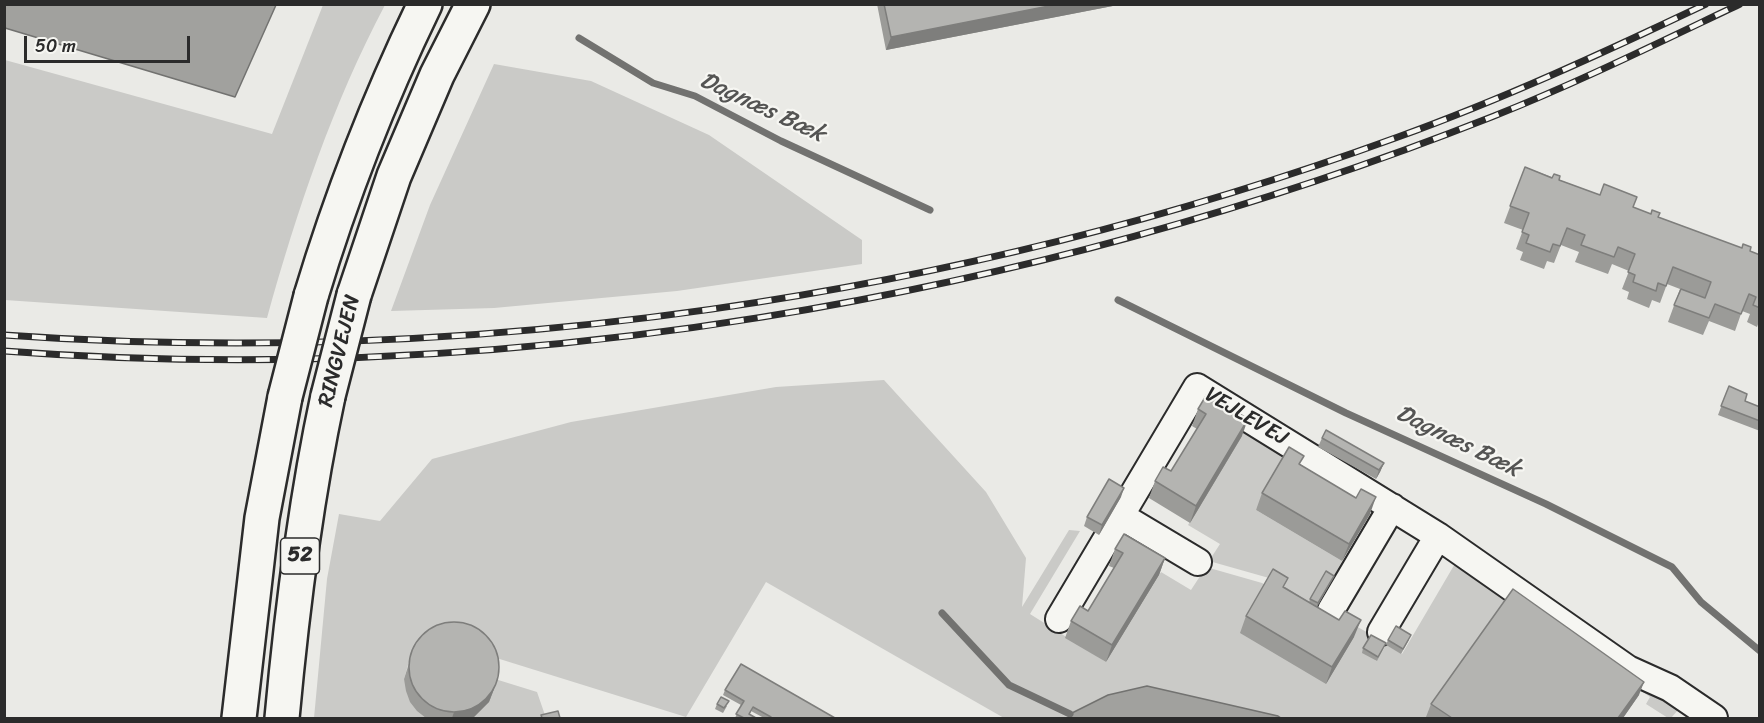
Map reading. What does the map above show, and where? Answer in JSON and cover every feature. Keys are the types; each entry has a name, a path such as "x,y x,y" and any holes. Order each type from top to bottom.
{"main road":[{"name":"RINGVEJEN","path":"239,718 242,676 262,518 285,398 311,296 350,176 388,83 425,4"},
{"name":"RINGVEJEN","path":"282,718 297,571 312,469 354,295 394,176 437,75 473,4"}],"street":[{"name":"VEJLEVEJ","path":"1059,619 1197,387 1438,536 1628,669 1670,688 1714,718"},
{"path":"1331,610 1392,507"},
{"path":"1120,516 1198,562"},
{"path":"1382,632 1438,536"}],"shaded area":[{"path":"4,5 276,5 235,97 5,28"},
{"path":"323,5 385,5 349,80 318,158 267,318 5,300 5,60 272,134"},
{"path":"494,64 591,81 709,135 862,240 862,264 677,291 494,308 391,311 430,205"},
{"path":"884,380 986,492 1026,558 1022,607 1069,530 1080,531 1030,614 1106,662 1161,572 1191,590 1206,567 1262,583 1329,622 1340,617 1370,634 1369,640 1376,661 1386,645 1402,654 1456,562 1512,598 1426,718 1071,714 1068,718 1004,718 766,582 686,717 490,656 410,658 404,679 426,718 314,718 327,579 339,514 380,521 432,459 571,422 776,387"},
{"path":"1244,432 1287,458 1256,510 1342,561 1332,580 1325,576 1308,603 1269,578 1209,561 1220,544 1188,525"},
{"path":"495,679 537,692 546,718 473,718 489,702"},
{"path":"1630,683 1663,696 1696,718 1690,718 1678,710 1671,718 1668,718 1646,704 1650,697"},
{"path":"1147,686 1281,718 1068,718 1070,714 1108,695"}],"building":[{"path":"884,4 1059,4 891,37"},
{"path":"1525,167 1552,178 1554,174 1560,176 1559,180 1600,195 1604,184 1637,197 1633,207 1651,214 1652,210 1660,213 1658,217 1742,248 1743,244 1751,247 1750,251 1760,255 1760,308 1753,305 1756,297 1749,294 1741,314 1715,304 1709,318 1674,305 1681,289 1705,298 1711,282 1673,267 1666,286 1658,283 1656,291 1633,282 1635,275 1628,272 1635,254 1618,247 1614,257 1581,245 1585,235 1567,228 1560,246 1553,244 1550,252 1526,243 1529,235 1522,232 1529,213 1510,206"},
{"path":"1729,386 1747,394 1745,401 1760,407 1760,421 1721,406"},
{"path":"1207,394 1248,419 1196,506 1155,481 1163,467 1171,471 1206,414 1198,409"},
{"path":"1326,430 1384,463 1379,470 1322,438"},
{"path":"1289,447 1304,456 1299,464 1356,498 1361,489 1376,497 1349,544 1262,493"},
{"path":"1109,479 1124,488 1102,525 1087,517"},
{"path":"1124,534 1165,558 1112,645 1071,621 1080,606 1088,611 1123,553 1115,549"},
{"path":"1273,569 1288,578 1283,587 1339,620 1345,611 1361,620 1332,667 1246,616"},
{"path":"1326,571 1334,576 1318,603 1310,599"},
{"path":"1513,589 1644,682 1618,718 1452,718 1431,704"},
{"path":"454,622 471,626 486,635 495,650 499,667 495,684 486,699 471,708 454,712 437,708 422,699 413,684 409,667 413,650 422,635 437,626"},
{"path":"1396,626 1411,635 1403,649 1388,640"},
{"path":"1371,635 1386,643 1378,657 1363,648"},
{"path":"741,664 835,718 770,718 753,707 749,714 756,718 744,718 736,714 744,701 725,690"},
{"path":"721,697 729,701 724,708 717,704"},
{"path":"558,711 560,718 542,718 541,715"}],"waterway":[{"name":"Dagnæs Bæk","path":"579,38 653,83 695,96 781,141 930,210"},
{"name":"Dagnæs Bæk","path":"1118,300 1346,413 1546,504 1672,567 1701,602 1760,651"},
{"path":"942,613 1009,685 1070,714"}],"railway":[{"path":"4,335 182,343 359,341 536,330 712,309 886,280 1059,241 1230,193 1398,137 1554,74 1706,4"},
{"path":"4,351 193,359 383,356 573,342 762,317 950,282 1134,236 1316,181 1494,116 1617,62 1740,4"}]}
